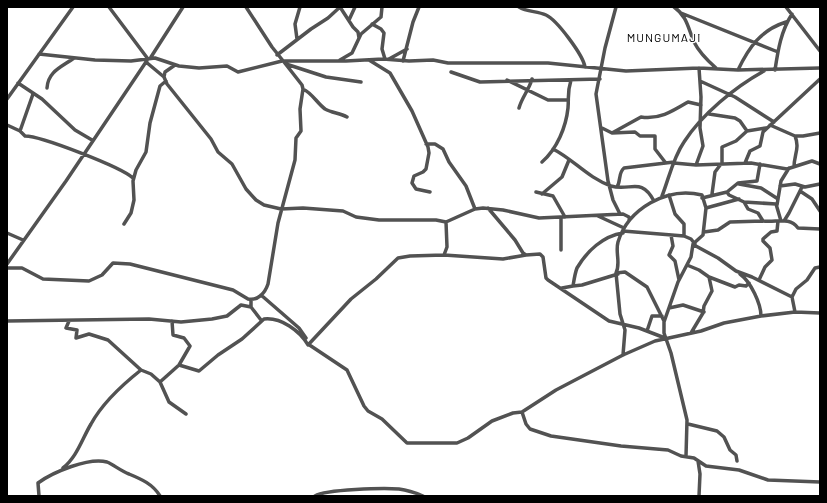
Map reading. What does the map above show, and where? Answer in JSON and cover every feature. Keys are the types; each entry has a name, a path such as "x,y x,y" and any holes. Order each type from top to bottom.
{"street":[{"path":"7,99 72,7"},
{"path":"109,7 211,139 218,152 232,164 239,179 249,193 262,204 282,209 296,208 343,211 356,217 379,220 436,220 446,222 475,209 488,208 503,210 534,218 563,218 620,214 629,217 629,219"},
{"path":"7,264 66,181 92,140 183,7"},
{"path":"246,7 278,55 302,85 303,89 300,109 301,131 296,138 295,160 274,241 274,256 268,272 268,284 265,291 261,295 251,300"},
{"path":"297,39 295,24 300,7"},
{"path":"278,55 297,39 328,18 340,7 358,32 359,38"},
{"path":"349,20 355,7"},
{"path":"340,60 352,53 359,38 381,17 382,7"},
{"path":"403,60 413,22 419,7"},
{"path":"519,7 526,11 548,16 580,53 585,67"},
{"path":"616,7 601,69 597,101 610,186 613,200 620,214"},
{"path":"674,7 681,13 687,22 695,43 703,56 716,68"},
{"path":"786,7 820,51"},
{"path":"681,13 778,52"},
{"path":"775,70 786,22 792,14"},
{"path":"738,70 754,42 770,28 786,22"},
{"path":"372,24 381,29 384,33 382,49 387,59"},
{"path":"387,59 407,49"},
{"path":"38,54 95,60 131,61 159,58 176,65 199,68 226,66 242,72 271,62 284,63 304,60 387,59 433,60 448,63 470,64 548,63 601,69 646,71 699,68 738,70 820,68"},
{"path":"48,88 48,80 53,72 75,58"},
{"path":"369,60 390,72 412,111 429,153 426,169 414,176 412,183 416,189 430,192"},
{"path":"284,63 326,77 361,82"},
{"path":"124,224 128,220 133,206 134,178 146,152 150,123 161,84 165,79 165,72 176,65"},
{"path":"696,165 702,149 699,68"},
{"path":"662,196 674,162 685,141 729,93 765,70"},
{"path":"451,72 477,82 532,79 600,79"},
{"path":"519,108 522,98 528,91 532,79"},
{"path":"744,163 750,151 760,146 762,133 820,79"},
{"path":"507,80 550,100 567,100"},
{"path":"542,162 548,157 558,143 563,131 571,80"},
{"path":"700,81 729,93 774,122"},
{"path":"18,83 42,99 75,130 92,140"},
{"path":"303,89 326,109 347,117"},
{"path":"20,131 33,94"},
{"path":"612,133 641,117 649,119 676,111 688,102 701,105"},
{"path":"709,114 735,118 739,120 747,131"},
{"path":"7,125 20,131 26,136 33,136 127,172 134,178"},
{"path":"712,194 715,172 721,164 722,147 736,141 747,131 769,127 795,136 820,133"},
{"path":"602,128 612,133 635,132 640,136 655,136 655,149 665,162"},
{"path":"794,167 794,159 798,150 795,136"},
{"path":"426,144 435,144 443,149 449,162 466,186 475,209"},
{"path":"553,149 593,177 610,186 640,186 650,194 654,201"},
{"path":"542,194 561,178 569,160"},
{"path":"617,187 621,172 624,168 665,162 696,165 744,163 789,168 812,161 820,164"},
{"path":"702,198 712,194 727,192 738,183 758,180 760,164"},
{"path":"781,221 777,206 778,199 782,178 789,168"},
{"path":"738,183 761,188 778,199"},
{"path":"780,186 795,184 802,187 820,184"},
{"path":"759,280 765,267 772,260 770,248 763,240 771,232 777,231 781,221 789,213 802,187"},
{"path":"800,191 812,199 820,211"},
{"path":"536,192 553,196 563,218 561,250"},
{"path":"727,192 729,195 744,202 777,206"},
{"path":"669,195 675,214 684,224 684,236"},
{"path":"623,355 625,330 622,324 617,290 617,273 619,268 617,245 623,231 629,219 662,196 702,196 706,208 704,232 702,237 694,244 664,322"},
{"path":"706,208 739,199"},
{"path":"744,202 747,208 759,214 763,221"},
{"path":"488,208 526,255"},
{"path":"597,216 623,231 684,236 691,239 694,244 718,258 749,283 760,305 761,316"},
{"path":"704,232 718,230 730,222 763,221 781,221 795,224 798,228 820,229"},
{"path":"444,255 447,247 446,222"},
{"path":"573,286 577,269 590,251 606,238 623,231"},
{"path":"7,233 23,240"},
{"path":"671,235 672,246 669,255 675,261 679,280"},
{"path":"308,345 351,299 376,279 398,258 410,256 444,255 503,259 526,255 542,256 546,278 609,321 647,331 666,339"},
{"path":"7,268 22,268 43,280 89,281 102,275 113,264 127,264 233,290 251,300"},
{"path":"687,265 700,270 709,277 736,287 738,285 746,286 749,283"},
{"path":"795,312 792,297 796,289 807,280 815,268 820,267"},
{"path":"736,271 759,280 792,297"},
{"path":"562,288 582,285 617,273 625,272 647,287 664,322 666,339 671,352 688,424 686,456"},
{"path":"691,333 704,312 704,306 713,289 709,277"},
{"path":"261,295 299,328 308,345"},
{"path":"251,300 251,307"},
{"path":"7,321 149,319 172,321 212,320 230,315 238,305 251,307 261,320"},
{"path":"669,308 683,305 704,312"},
{"path":"179,365 199,371 218,355 242,339 261,320 270,318 298,333 308,345 347,370 364,406 382,419 388,427 398,434 403,441 407,443 457,443 468,438 492,421 513,413 522,412 556,390 623,355 655,341 691,333 724,323 761,316 795,312 820,313"},
{"path":"647,331 652,316 662,316"},
{"path":"69,321 66,328 77,330 76,338 88,334 104,338 125,354 141,370 151,374 160,382 169,402 186,414"},
{"path":"160,382 179,365 190,346 184,338 173,335 171,328 172,321"},
{"path":"61,469 74,456 91,423 102,407 120,386 141,370"},
{"path":"522,412 526,424 530,429 551,436 622,446 668,450 681,456 694,458 706,466 739,470 768,480 820,482"},
{"path":"688,424 715,430 722,434 730,450 736,454 737,461"},
{"path":"698,461 700,474 699,496"},
{"path":"39,496 38,483 46,476 61,469 92,462 106,462 150,484 160,496"},
{"path":"315,496 334,491 392,489 405,490 423,496"}],"district":[{"name":"MUNGUMAJI","path":"664,37"}]}
